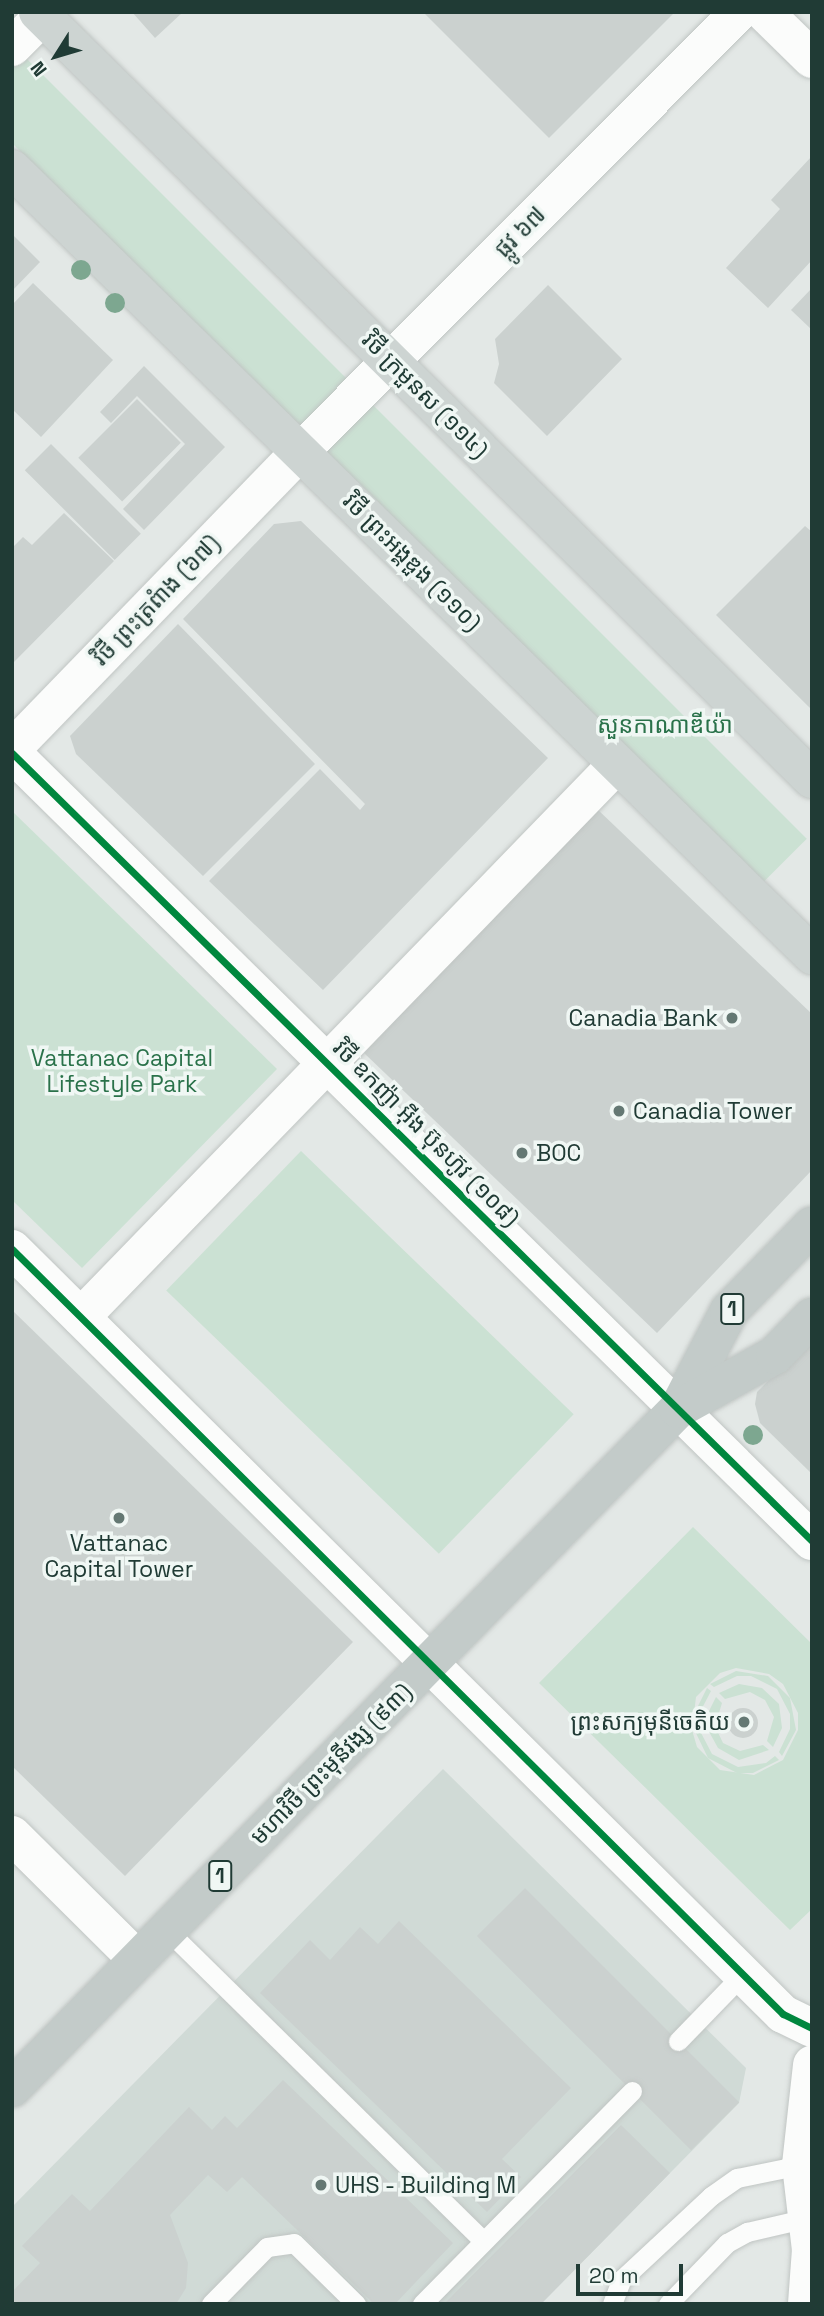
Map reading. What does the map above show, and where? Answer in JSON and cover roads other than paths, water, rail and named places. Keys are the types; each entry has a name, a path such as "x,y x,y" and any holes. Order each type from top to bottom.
{"highway":[{"name":"មហាវិថី ព្រះមុនីវង្ស (៩៣)","path":"678,1409 729,1311 812,1226"},
{"name":"មហាវិថី ព្រះមុនីវង្ស (៩៣)","path":"12,2088 678,1409 775,1355 812,1317"}],"main road":[{"name":"វិថី ក្រមួនស (១១៤)","path":"43,14 812,779"},
{"name":"វិថី ព្រះអង្គឌួង (១១០)","path":"12,169 812,955"}],"street":[{"name":"ផ្លូវ ៦៧","path":"300,452 739,12"},
{"path":"764,12 812,59"},
{"path":"12,47 43,14"},
{"name":"វិថី ព្រះត្រពំាង (៦៧)","path":"12,751 300,452"},
{"name":"វិថី ឧកញ៉ា អ៊ីង ប៊ុនហ៊ូវ (១០៨)","path":"12,751 812,1541"},
{"path":"81,1317 617,764"},
{"path":"12,1249 783,2014 812,2028"},
{"path":"12,1835 138,1960"},
{"path":"807,2304 810,2240 801,2165 812,2065"}],"lane":[{"path":"167,1930 483,2240"},
{"path":"678,2041 743,1974"},
{"path":"422,2304 632,2091"},
{"path":"612,2304 621,2280 711,2196 737,2178 801,2165"},
{"path":"668,2304 727,2243 747,2232 810,2240"},
{"path":"211,2304 267,2247 295,2244 356,2304"}],"place":[{"name":"Canadia Bank","path":"732,1018"},
{"name":"Canadia Tower","path":"619,1111"},
{"name":"BOC","path":"522,1153"},
{"name":"Vattanac Capital Tower","path":"119,1518"},
{"name":"ព្រះសក្យមុនីចេតិយ","path":"744,1722"},
{"name":"UHS - Building M","path":"321,2185"}],"park label":[{"name":"សួនកាណាឌីយ៉ា","path":"665,725"},
{"name":"Vattanac Capital Lifestyle Park","path":"122,1071"}]}
